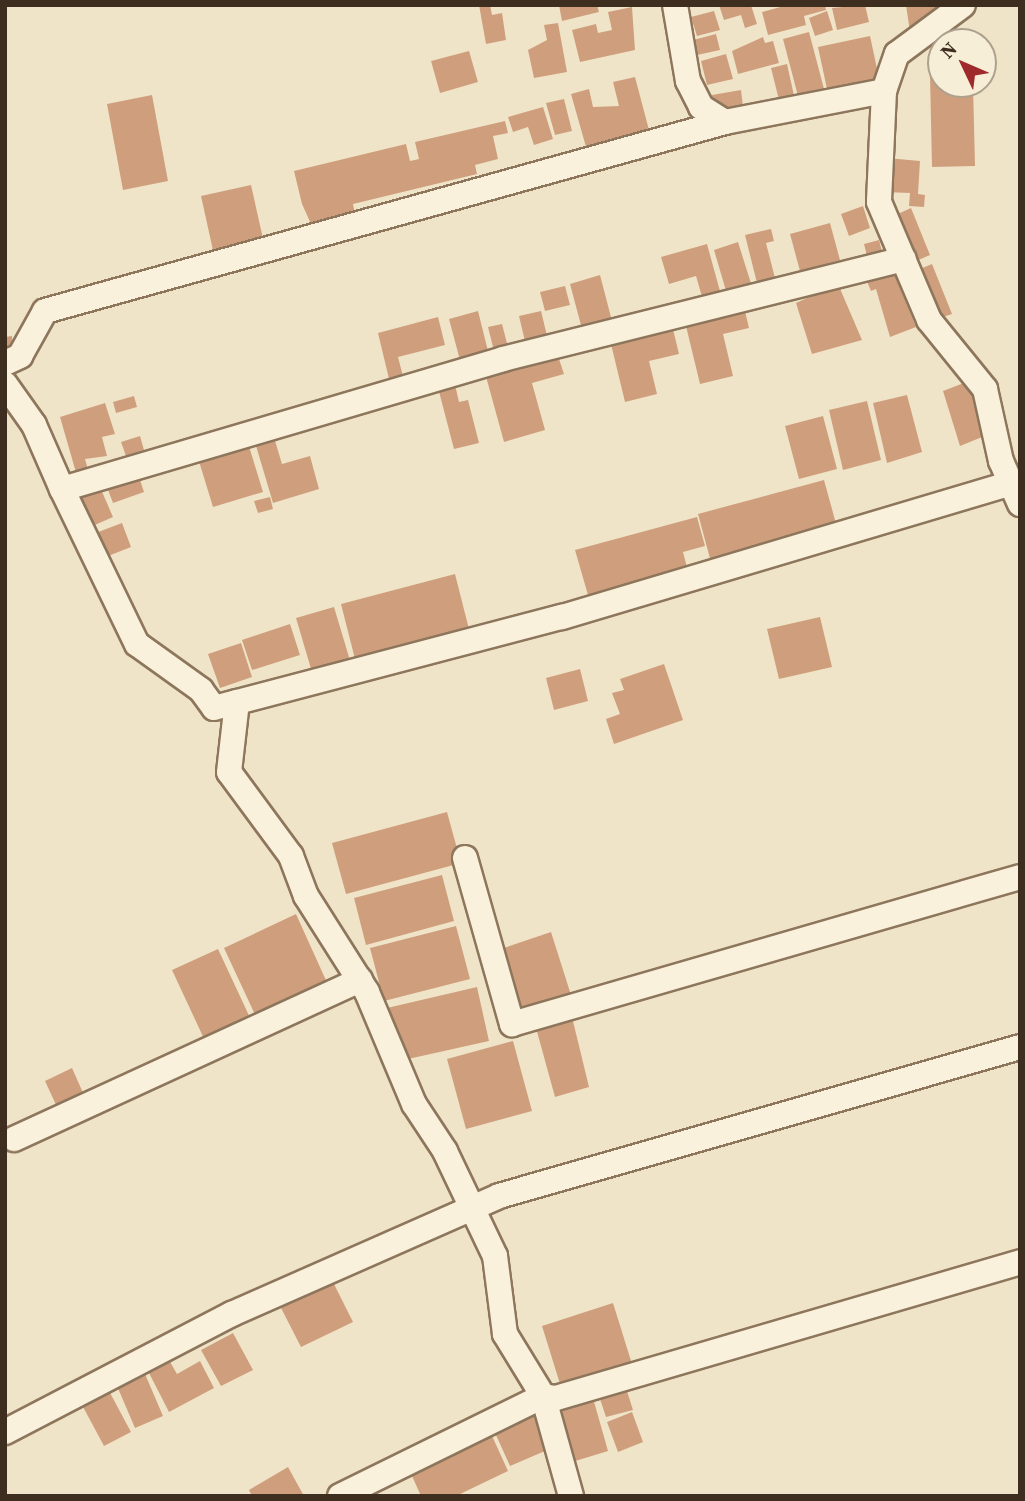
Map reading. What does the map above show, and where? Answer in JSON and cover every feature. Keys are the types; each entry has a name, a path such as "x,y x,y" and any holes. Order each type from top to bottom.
{"street":[{"path":"675,5 688,81 701,107 725,122"},
{"path":"5,384 34,425 137,644 201,690 214,708 548,621 1014,494 985,389 929,320 879,202 884,90 897,54 963,5"},
{"path":"5,363 20,356 45,311 725,122 884,90"},
{"path":"62,489 503,359 904,259"},
{"path":"237,702 229,772 291,856 306,896 360,980 467,1209 495,1256 505,1334 543,1396 571,1496"},
{"path":"466,858 512,1024 1020,877"},
{"path":"14,1139 360,980"},
{"path":"5,1432 232,1314 467,1209 1020,1046"},
{"path":"340,1496 543,1396 556,1398 1020,1262"}],"building":[{"path":"479,5 490,5 492,15 502,13 506,40 486,44"},
{"path":"559,5 597,5 599,12 562,21"},
{"path":"719,5 751,5 757,24 745,28 741,15 724,20"},
{"path":"788,5 825,5 826,10 804,16 806,25 768,35 762,12"},
{"path":"865,5 869,22 837,30 832,8"},
{"path":"906,5 941,5 939,14 910,32"},
{"path":"632,7 635,50 580,62 572,30 596,24 598,33 612,30 608,12"},
{"path":"714,11 720,30 697,36 691,17"},
{"path":"827,11 833,30 815,36 809,18"},
{"path":"558,23 567,72 534,78 528,50 547,40 544,25"},
{"path":"809,32 824,89 798,96 783,39"},
{"path":"716,34 720,50 697,55 693,40"},
{"path":"870,36 879,78 827,89 818,47"},
{"path":"763,37 765,43 773,41 779,63 738,74 732,51"},
{"path":"469,51 478,82 440,93 431,61"},
{"path":"726,54 733,79 707,85 701,61"},
{"path":"787,64 795,100 780,104 771,68"},
{"path":"635,77 649,130 586,147 571,94 589,89 593,107 619,106 613,82"},
{"path":"741,90 743,107 714,111 712,95"},
{"path":"152,95 168,181 123,190 107,104"},
{"path":"930,98 973,98 975,166 932,167"},
{"path":"564,99 572,131 555,135 546,103"},
{"path":"543,107 553,139 534,145 528,127 513,132 508,117"},
{"path":"505,121 508,133 493,136 498,159 475,165 477,174 353,204 355,214 311,224 302,204 294,171 406,144 410,161 419,159 415,142"},
{"path":"887,158 920,161 918,194 925,195 924,207 909,206 910,193 884,192"},
{"path":"251,185 264,243 214,255 201,196"},
{"path":"863,206 870,228 849,236 841,214"},
{"path":"911,208 930,255 909,264 891,217"},
{"path":"830,223 840,260 800,271 790,234"},
{"path":"771,229 774,241 766,243 775,278 783,276 785,285 759,291 745,235"},
{"path":"879,240 884,259 869,264 864,244"},
{"path":"738,242 754,293 729,301 714,250"},
{"path":"707,244 723,302 705,307 696,276 669,284 661,257"},
{"path":"932,264 952,314 934,320 915,271"},
{"path":"892,268 916,327 890,337 876,289 871,291 866,279"},
{"path":"600,275 612,321 582,329 570,284"},
{"path":"838,284 862,340 812,354 796,303"},
{"path":"565,286 570,305 545,311 540,292"},
{"path":"744,307 749,328 723,334 733,376 700,384 685,322"},
{"path":"478,311 488,351 461,364 449,319"},
{"path":"541,311 549,344 527,350 519,316"},
{"path":"438,317 445,345 398,357 404,380 390,383 378,333"},
{"path":"502,324 508,347 494,351 488,327"},
{"path":"672,325 679,354 649,361 657,394 625,402 610,340"},
{"path":"12,336 13,352 5,353 5,337"},
{"path":"557,353 564,374 532,383 545,430 504,442 485,373"},
{"path":"453,376 459,402 468,400 479,443 454,449 436,380"},
{"path":"969,381 987,435 960,446 943,391"},
{"path":"907,395 922,452 887,463 873,403"},
{"path":"134,396 137,407 116,413 113,402"},
{"path":"867,401 881,460 843,470 829,410"},
{"path":"105,403 115,434 102,437 107,456 85,459 89,473 77,476 60,417"},
{"path":"823,416 837,469 799,479 785,426"},
{"path":"273,434 282,464 310,456 319,489 273,503 254,439"},
{"path":"140,436 144,450 126,456 121,442"},
{"path":"248,443 263,492 213,507 198,458"},
{"path":"137,471 144,492 113,503 105,482"},
{"path":"824,480 838,531 712,566 698,514"},
{"path":"100,487 113,517 88,528 75,497"},
{"path":"270,497 273,509 258,513 254,501"},
{"path":"697,517 705,546 683,552 689,575 590,602 575,550"},
{"path":"122,523 131,547 103,558 93,534"},
{"path":"455,574 471,637 357,667 341,604"},
{"path":"334,607 352,667 314,679 296,618"},
{"path":"820,617 832,667 779,679 767,629"},
{"path":"290,624 300,655 252,670 242,640"},
{"path":"241,643 252,677 220,688 208,654"},
{"path":"664,664 683,720 614,744 606,719 620,714 612,693 624,690 620,679"},
{"path":"580,669 588,701 554,710 546,678"},
{"path":"447,812 461,863 346,894 332,843"},
{"path":"442,875 454,921 366,945 354,898"},
{"path":"296,914 329,987 258,1021 224,948"},
{"path":"456,926 470,979 384,1001 370,948"},
{"path":"551,932 571,995 515,1013 495,951"},
{"path":"218,949 252,1022 206,1043 172,970"},
{"path":"477,987 489,1041 399,1061 387,1008"},
{"path":"572,1017 589,1087 555,1097 536,1028"},
{"path":"513,1041 532,1111 466,1129 447,1059"},
{"path":"72,1068 84,1095 57,1107 45,1081"},
{"path":"332,1280 353,1322 301,1347 280,1306"},
{"path":"613,1303 632,1364 561,1387 542,1326"},
{"path":"233,1333 253,1370 221,1386 201,1350"},
{"path":"169,1360 177,1374 200,1361 214,1388 169,1412 148,1371"},
{"path":"145,1374 163,1416 135,1428 117,1386"},
{"path":"625,1385 633,1410 606,1417 598,1393"},
{"path":"109,1391 131,1432 104,1446 82,1405"},
{"path":"593,1398 608,1451 572,1462 556,1409"},
{"path":"539,1403 552,1448 510,1466 491,1424"},
{"path":"632,1412 643,1442 618,1452 607,1422"},
{"path":"488,1427 508,1471 456,1496 421,1496 407,1465"},
{"path":"288,1467 304,1496 252,1496 249,1490"}]}
